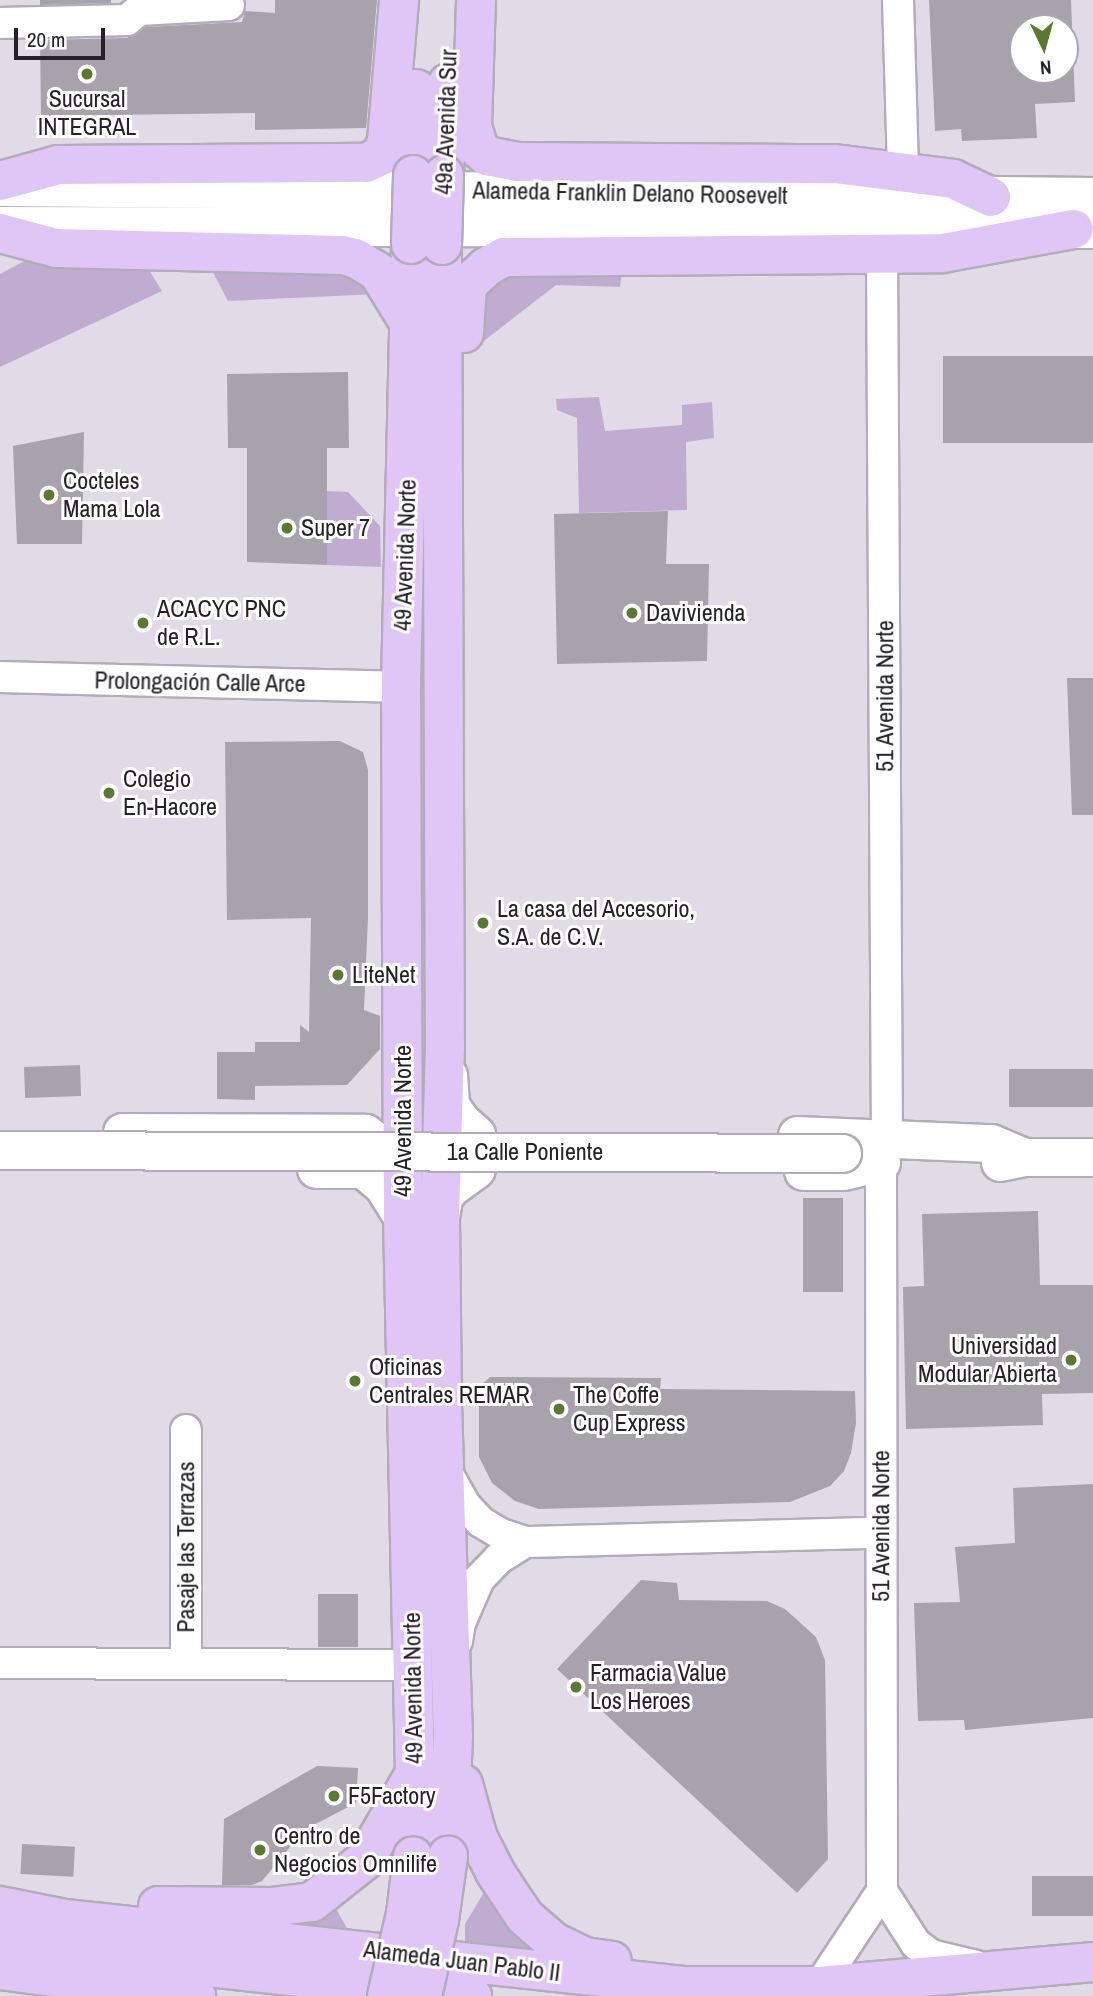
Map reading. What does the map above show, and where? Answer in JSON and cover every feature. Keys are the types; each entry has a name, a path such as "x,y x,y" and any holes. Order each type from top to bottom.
{"main road":[{"path":"0,181 58,165 366,163 381,156 387,141 399,0"},
{"name":"49a Avenida Sur","path":"419,0 428,175 427,244"},
{"name":"49a Avenida Sur","path":"428,175 452,0"},
{"path":"476,0 472,126 478,149 487,156 517,162 835,164 903,170 953,179 991,197"},
{"name":"Alameda Franklin Delano Roosevelt","path":"0,187 991,197 1087,219"},
{"path":"441,459 463,419 467,285 473,276 495,261 519,256 943,253 1087,219"},
{"name":"Alameda Franklin Delano Roosevelt","path":"0,226 1087,219"},
{"path":"0,233 57,248 342,255 355,258 378,272 411,326"},
{"name":"49 Avenida Norte","path":"387,1996 406,1913 431,1856 453,1736 444,1468 422,1218 402,1045 401,687 411,326 427,244"},
{"name":"49 Avenida Norte","path":"422,1996 439,1920 431,1856 415,1773 412,1665 422,1218 445,1047 441,459 427,244"},
{"path":"453,1736 478,1838 495,1872 525,1917 554,1942 585,1956 819,1986"},
{"path":"6,1908 39,1904 271,1907 312,1902 365,1860 415,1773"},
{"name":"Alameda Juan Pablo II","path":"6,1908 65,1919 479,1961 616,1981 685,1986 819,1986 989,1969 1093,1962"},
{"name":"Alameda Juan Pablo II","path":"0,1944 472,1996"},
{"path":"0,1970 196,1996"}],"street":[{"path":"898,0 903,170"},
{"path":"0,23 127,20 139,10 229,5"},
{"name":"51 Avenida Norte","path":"882,254 882,1891"},
{"name":"Prolongación Calle Arce","path":"0,677 401,687"},
{"path":"356,1132 374,1122 386,1109 402,1045"},
{"name":"1a Calle Poniente","path":"445,1047 450,1105 476,1152"},
{"path":"0,1132 356,1132 369,1134 376,1141 375,1161 362,1169 0,1168"},
{"path":"118,1132 120,1168"},
{"name":"1a Calle Poniente","path":"0,1150 842,1153 884,1150 992,1163 1024,1157 1093,1157"},
{"name":"1a Calle Poniente","path":"476,1152 843,1171 884,1150"},
{"name":"1a Calle Poniente","path":"422,1218 443,1198 476,1152"},
{"path":"362,1169 422,1218"},
{"name":"Pasaje las Terrazas","path":"186,1430 186,1664"},
{"path":"444,1468 465,1505 481,1522 501,1534 525,1542 880,1533"},
{"path":"451,1677 460,1623 479,1579 498,1559 525,1542"},
{"name":"Pasaje las Terrazas","path":"0,1663 412,1665"},
{"path":"819,1986 882,1891 916,1944 923,1950 931,1955 989,1969"}],"shaded area":[{"path":"30,258 142,259 162,291 0,367 0,274"},
{"path":"207,261 344,265 378,294 228,301"},
{"path":"622,271 620,287 556,285 480,344 479,316 486,286 507,273"},
{"path":"599,397 605,431 682,425 682,405 712,402 714,438 686,442 687,510 579,513 577,418 557,410 556,399"},
{"path":"327,491 348,492 380,526 381,567 327,565"},
{"path":"486,1889 551,1963 465,1949 465,1924"},
{"path":"334,1905 353,1939 274,1931"}],"building":[{"path":"40,0 111,0 111,3 40,5"},
{"path":"275,0 377,0 366,128 255,130 255,113 41,116 40,40 127,38 146,27 242,22 245,11 275,13"},
{"path":"929,0 1071,0 1072,14 1009,14 1009,84 1074,84 1075,102 1035,104 1037,138 962,141 961,129 935,131"},
{"path":"943,356 1093,356 1093,443 943,443"},
{"path":"348,372 349,448 327,448 327,565 247,562 247,448 228,448 227,374"},
{"name":"Cocteles Mama Lola","path":"84,432 82,544 17,544 13,446"},
{"name":"Davivienda","path":"668,511 666,564 709,564 707,661 557,664 554,514"},
{"path":"1067,678 1093,678 1093,815 1072,815"},
{"path":"340,741 363,752 368,770 368,917 364,1010 380,1016 380,1049 347,1085 255,1086 255,1100 217,1099 217,1052 255,1052 255,1042 300,1042 300,1025 309,1032 311,918 227,920 225,742"},
{"path":"80,1065 81,1096 25,1098 24,1067"},
{"path":"1009,1069 1093,1069 1093,1107 1009,1107"},
{"path":"803,1198 843,1198 843,1292 803,1292"},
{"path":"1038,1211 1040,1285 1093,1285 1093,1393 1042,1394 1043,1425 906,1429 903,1287 924,1286 922,1214"},
{"path":"490,1377 661,1378 660,1389 855,1391 856,1423 851,1453 844,1471 830,1486 790,1502 539,1509 515,1501 492,1483 479,1457 479,1387"},
{"path":"1093,1484 1093,1718 965,1730 964,1720 918,1721 914,1603 960,1602 955,1547 1015,1543 1013,1488"},
{"path":"641,1580 677,1583 679,1600 767,1601 785,1609 816,1637 825,1660 828,1859 797,1893 557,1669"},
{"path":"318,1594 358,1594 358,1647 318,1647"},
{"path":"317,1766 358,1768 356,1803 304,1830 262,1881 252,1885 222,1885 224,1819"},
{"path":"22,1844 75,1847 73,1877 20,1874"},
{"path":"1032,1876 1093,1876 1093,1916 1032,1916"}],"place":[{"name":"Sucursal INTEGRAL","path":"87,74"},
{"name":"Cocteles Mama Lola","path":"49,495"},
{"name":"Super 7","path":"287,528"},
{"name":"Davivienda","path":"632,613"},
{"name":"ACACYC PNC de R.L.","path":"143,623"},
{"name":"Colegio En-Hacore","path":"109,793"},
{"name":"La casa del Accesorio, S.A. de C.V.","path":"483,923"},
{"name":"LiteNet","path":"338,975"},
{"name":"Universidad Modular Abierta","path":"1071,1360"},
{"name":"Oficinas Centrales REMAR","path":"355,1381"},
{"name":"The Coffe Cup Express","path":"559,1409"},
{"name":"Farmacia Value Los Heroes","path":"576,1687"},
{"name":"F5Factory","path":"334,1796"},
{"name":"Centro de Negocios Omnilife","path":"260,1850"}]}
